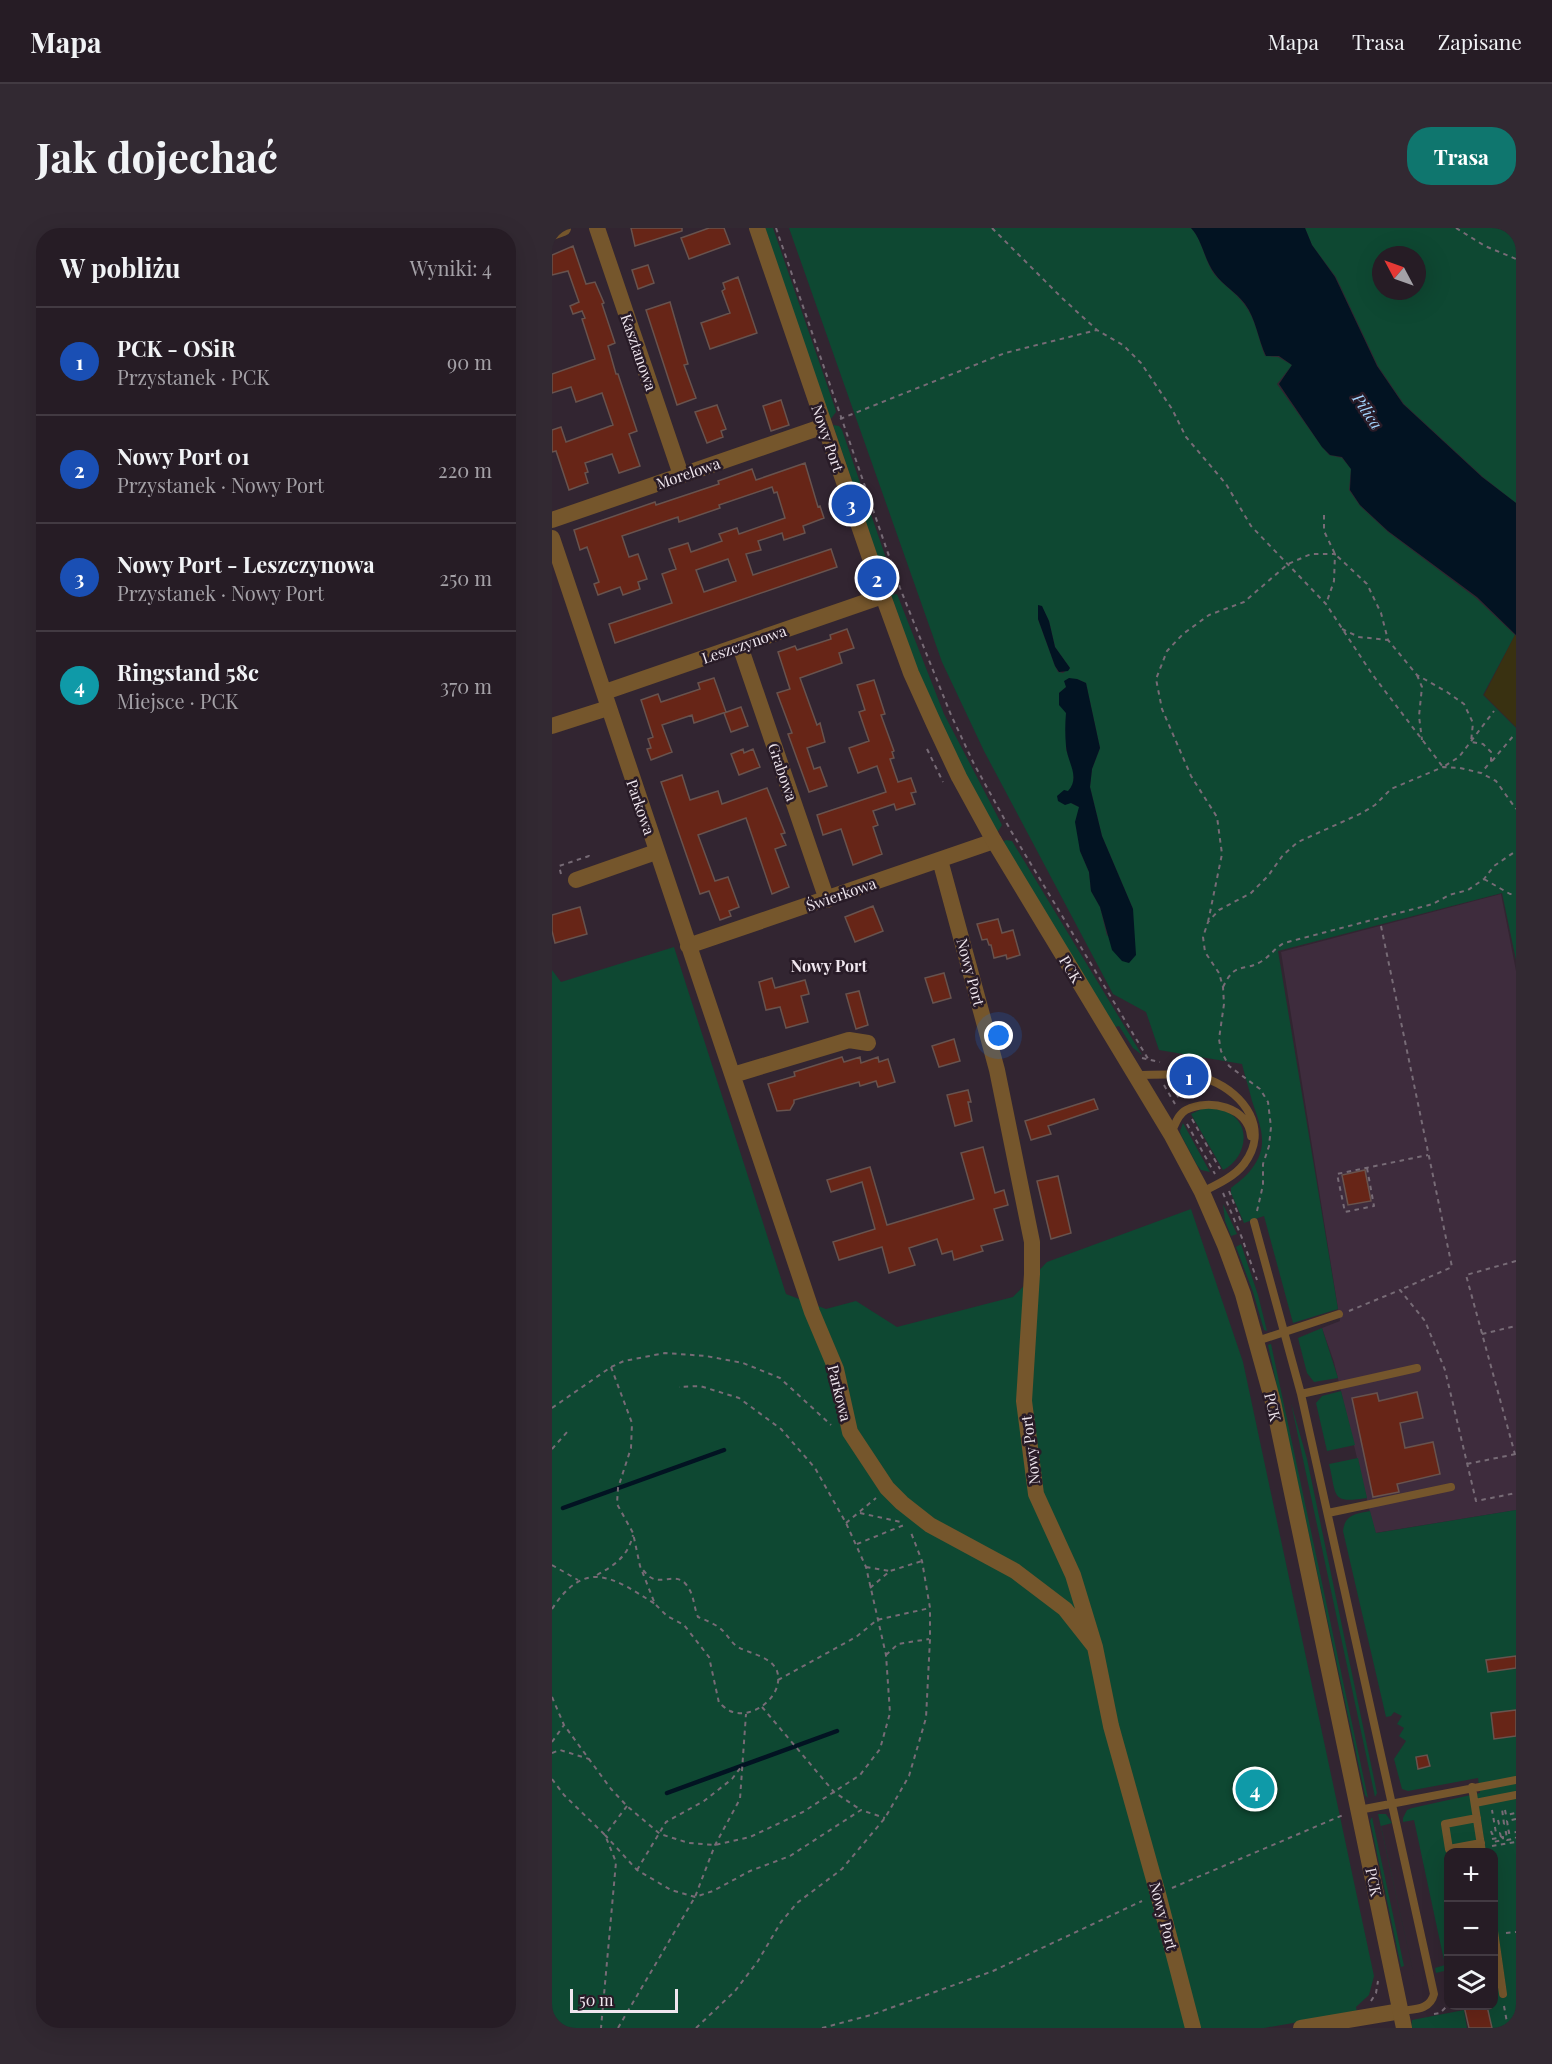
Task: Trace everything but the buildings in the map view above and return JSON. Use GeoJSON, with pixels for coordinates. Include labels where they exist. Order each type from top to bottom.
{"type":"FeatureCollection","features":[{"type":"Feature","properties":{"kind":"street"},"geometry":{"type":"LineString","coordinates":[[552,232],[563,228]]}},
{"type":"Feature","properties":{"kind":"street","name":"Kasztanowa"},"geometry":{"type":"LineString","coordinates":[[597,228],[681,475]]}},
{"type":"Feature","properties":{"kind":"street","name":"Nowy Port"},"geometry":{"type":"LineString","coordinates":[[757,228],[911,674],[959,777],[994,841]]}},
{"type":"Feature","properties":{"kind":"street","name":"Morelowa"},"geometry":{"type":"LineString","coordinates":[[552,519],[824,426]]}},
{"type":"Feature","properties":{"kind":"street","name":"Parkowa"},"geometry":{"type":"LineString","coordinates":[[552,538],[556,562],[606,700],[812,1312],[836,1369],[850,1432],[886,1488],[902,1503],[930,1525],[1015,1571],[1065,1609],[1095,1647]]}},
{"type":"Feature","properties":{"kind":"street","name":"Leszczynowa"},"geometry":{"type":"LineString","coordinates":[[552,726],[606,700],[740,646],[883,596]]}},
{"type":"Feature","properties":{"kind":"street","name":"Grabowa"},"geometry":{"type":"LineString","coordinates":[[740,646],[827,900]]}},
{"type":"Feature","properties":{"kind":"street","name":"Świerkowa"},"geometry":{"type":"LineString","coordinates":[[688,946],[994,841]]}},
{"type":"Feature","properties":{"kind":"street","name":"PCK"},"geometry":{"type":"LineString","coordinates":[[994,841],[1171,1134],[1202,1192],[1243,1294],[1257,1341],[1285,1460],[1351,1813],[1403,2020]]}},
{"type":"Feature","properties":{"kind":"street"},"geometry":{"type":"LineString","coordinates":[[569,878],[656,852]]}},
{"type":"Feature","properties":{"kind":"street","name":"Nowy Port"},"geometry":{"type":"LineString","coordinates":[[940,860],[997,1070],[1032,1242],[1024,1401],[1036,1494],[1073,1575],[1095,1647],[1111,1725],[1193,2028]]}},
{"type":"Feature","properties":{"kind":"street"},"geometry":{"type":"LineString","coordinates":[[733,1075],[849,1041],[868,1043]]}},
{"type":"Feature","properties":{"kind":"street"},"geometry":{"type":"LineString","coordinates":[[1301,2028],[1403,2020]]}},
{"type":"Feature","properties":{"kind":"lane"},"geometry":{"type":"LineString","coordinates":[[1135,1075],[1208,1080],[1225,1088],[1239,1099],[1249,1113],[1256,1131],[1253,1149],[1243,1165],[1225,1180],[1202,1192]]}},
{"type":"Feature","properties":{"kind":"lane"},"geometry":{"type":"LineString","coordinates":[[1171,1134],[1176,1120],[1186,1110],[1216,1104],[1230,1108],[1241,1117],[1251,1131],[1253,1149]]}},
{"type":"Feature","properties":{"kind":"lane"},"geometry":{"type":"LineString","coordinates":[[1254,1222],[1301,1394],[1434,1994],[1433,2000],[1425,2007],[1403,2020]]}},
{"type":"Feature","properties":{"kind":"lane"},"geometry":{"type":"LineString","coordinates":[[1257,1341],[1339,1314]]}},
{"type":"Feature","properties":{"kind":"lane"},"geometry":{"type":"LineString","coordinates":[[1301,1394],[1417,1368]]}},
{"type":"Feature","properties":{"kind":"lane"},"geometry":{"type":"LineString","coordinates":[[1328,1513],[1451,1487]]}},
{"type":"Feature","properties":{"kind":"lane"},"geometry":{"type":"LineString","coordinates":[[1351,1813],[1516,1780]]}},
{"type":"Feature","properties":{"kind":"lane"},"geometry":{"type":"LineString","coordinates":[[1472,1787],[1484,1848]]}},
{"type":"Feature","properties":{"kind":"lane"},"geometry":{"type":"LineString","coordinates":[[1475,1803],[1516,1796]]}},
{"type":"Feature","properties":{"kind":"lane"},"geometry":{"type":"LineString","coordinates":[[1449,1848],[1444,1824],[1477,1818]]}},
{"type":"Feature","properties":{"kind":"lane"},"geometry":{"type":"LineString","coordinates":[[1498,1956],[1503,1994]]}},
{"type":"Feature","properties":{"kind":"path"},"geometry":{"type":"LineString","coordinates":[[992,228],[1097,330],[1123,345],[1141,363],[1172,409],[1186,437],[1226,484],[1251,526],[1326,604],[1372,674],[1443,767],[1481,773],[1496,781],[1516,809]]}},
{"type":"Feature","properties":{"kind":"path"},"geometry":{"type":"LineString","coordinates":[[1456,228],[1485,246],[1516,259]]}},
{"type":"Feature","properties":{"kind":"path"},"geometry":{"type":"LineString","coordinates":[[842,419],[1005,352],[1097,330]]}},
{"type":"Feature","properties":{"kind":"path"},"geometry":{"type":"LineString","coordinates":[[1324,515],[1324,531],[1335,554],[1367,584],[1381,613],[1388,640],[1417,675],[1422,687],[1419,716],[1422,740]]}},
{"type":"Feature","properties":{"kind":"path"},"geometry":{"type":"LineString","coordinates":[[1254,1222],[1263,1185],[1263,1164],[1269,1146],[1271,1127],[1268,1102],[1260,1089],[1229,1066],[1221,1051],[1219,1039],[1224,1004],[1223,987],[1219,973],[1205,952],[1203,937],[1222,854],[1217,817],[1191,776],[1162,709],[1156,679],[1167,651],[1183,634],[1209,615],[1244,602],[1288,564],[1311,554],[1335,554]]}},
{"type":"Feature","properties":{"kind":"path"},"geometry":{"type":"LineString","coordinates":[[1326,604],[1335,581],[1335,554]]}},
{"type":"Feature","properties":{"kind":"path"},"geometry":{"type":"LineString","coordinates":[[1342,629],[1359,637],[1388,640]]}},
{"type":"Feature","properties":{"kind":"path"},"geometry":{"type":"LineString","coordinates":[[1417,675],[1464,704],[1473,723],[1472,742]]}},
{"type":"Feature","properties":{"kind":"path"},"geometry":{"type":"LineString","coordinates":[[1208,922],[1219,910],[1251,893],[1268,876],[1283,855],[1298,842],[1362,813],[1375,805],[1391,789],[1443,767],[1459,757],[1494,711]]}},
{"type":"Feature","properties":{"kind":"path"},"geometry":{"type":"LineString","coordinates":[[1481,773],[1515,734]]}},
{"type":"Feature","properties":{"kind":"path"},"geometry":{"type":"LineString","coordinates":[[1472,742],[1483,744],[1491,752],[1491,761]]}},
{"type":"Feature","properties":{"kind":"path"},"geometry":{"type":"LineString","coordinates":[[1223,987],[1229,974],[1261,962],[1275,948],[1284,943],[1433,904],[1449,895],[1468,890],[1516,850]]}},
{"type":"Feature","properties":{"kind":"path"},"geometry":{"type":"LineString","coordinates":[[569,878],[559,866],[589,855],[592,866]]}},
{"type":"Feature","properties":{"kind":"path"},"geometry":{"type":"LineString","coordinates":[[1484,879],[1505,892],[1516,894]]}},
{"type":"Feature","properties":{"kind":"path"},"geometry":{"type":"LineString","coordinates":[[1339,1314],[1452,1267],[1382,926]]}},
{"type":"Feature","properties":{"kind":"path"},"geometry":{"type":"LineString","coordinates":[[1157,1062],[1206,1142],[1225,1180],[1243,1225]]}},
{"type":"Feature","properties":{"kind":"path"},"geometry":{"type":"LineString","coordinates":[[1367,1168],[1374,1206],[1345,1212],[1337,1174],[1429,1155]]}},
{"type":"Feature","properties":{"kind":"path"},"geometry":{"type":"LineString","coordinates":[[1225,1245],[1247,1236]]}},
{"type":"Feature","properties":{"kind":"path"},"geometry":{"type":"LineString","coordinates":[[1467,1464],[1516,1455],[1466,1275],[1516,1262]]}},
{"type":"Feature","properties":{"kind":"path"},"geometry":{"type":"LineString","coordinates":[[1400,1290],[1425,1321],[1445,1370],[1476,1501],[1516,1493]]}},
{"type":"Feature","properties":{"kind":"path"},"geometry":{"type":"LineString","coordinates":[[1482,1334],[1516,1326]]}},
{"type":"Feature","properties":{"kind":"path"},"geometry":{"type":"LineString","coordinates":[[552,1408],[610,1367],[624,1361],[665,1353],[706,1356],[743,1363],[780,1377],[837,1430]]}},
{"type":"Feature","properties":{"kind":"path"},"geometry":{"type":"LineString","coordinates":[[610,1367],[632,1423],[631,1448],[618,1488],[617,1504],[633,1533],[640,1566],[655,1604]]}},
{"type":"Feature","properties":{"kind":"path"},"geometry":{"type":"LineString","coordinates":[[552,1697],[564,1725],[611,1789],[660,1834],[689,1843],[715,1845],[750,1837],[803,1812],[860,1775],[880,1749],[890,1713],[886,1654],[866,1567],[846,1523],[815,1468],[781,1429],[739,1398],[700,1386],[679,1387]]}},
{"type":"Feature","properties":{"kind":"path"},"geometry":{"type":"LineString","coordinates":[[552,1449],[568,1431]]}},
{"type":"Feature","properties":{"kind":"path"},"geometry":{"type":"LineString","coordinates":[[846,1523],[886,1488]]}},
{"type":"Feature","properties":{"kind":"path"},"geometry":{"type":"LineString","coordinates":[[860,1513],[908,1524]]}},
{"type":"Feature","properties":{"kind":"path"},"geometry":{"type":"LineString","coordinates":[[856,1545],[908,1524]]}},
{"type":"Feature","properties":{"kind":"path"},"geometry":{"type":"LineString","coordinates":[[696,2028],[735,1991],[758,1961],[781,1922],[797,1903],[842,1869],[885,1818],[909,1776],[926,1718],[930,1608],[922,1561],[908,1524]]}},
{"type":"Feature","properties":{"kind":"path"},"geometry":{"type":"LineString","coordinates":[[552,1609],[562,1593],[578,1580],[597,1575],[616,1565],[630,1547],[633,1533]]}},
{"type":"Feature","properties":{"kind":"path"},"geometry":{"type":"LineString","coordinates":[[870,1588],[889,1571],[922,1561]]}},
{"type":"Feature","properties":{"kind":"path"},"geometry":{"type":"LineString","coordinates":[[552,1564],[578,1580]]}},
{"type":"Feature","properties":{"kind":"path"},"geometry":{"type":"LineString","coordinates":[[597,1575],[626,1585],[684,1626],[709,1657],[719,1703],[730,1712],[746,1714],[762,1707],[773,1694],[778,1680],[776,1669],[768,1660],[735,1646],[721,1628],[698,1617],[686,1582],[673,1577],[659,1580],[651,1578],[640,1566]]}},
{"type":"Feature","properties":{"kind":"path"},"geometry":{"type":"LineString","coordinates":[[866,1567],[889,1571]]}},
{"type":"Feature","properties":{"kind":"path"},"geometry":{"type":"LineString","coordinates":[[778,1680],[856,1637],[877,1620],[930,1608]]}},
{"type":"Feature","properties":{"kind":"path"},"geometry":{"type":"LineString","coordinates":[[886,1654],[898,1644],[930,1639]]}},
{"type":"Feature","properties":{"kind":"path"},"geometry":{"type":"LineString","coordinates":[[762,1707],[834,1792],[861,1810],[885,1818]]}},
{"type":"Feature","properties":{"kind":"path"},"geometry":{"type":"LineString","coordinates":[[618,2028],[695,1897],[715,1845],[740,1799],[746,1714]]}},
{"type":"Feature","properties":{"kind":"path"},"geometry":{"type":"LineString","coordinates":[[552,1742],[564,1725]]}},
{"type":"Feature","properties":{"kind":"path"},"geometry":{"type":"LineString","coordinates":[[552,1753],[560,1750],[590,1759]]}},
{"type":"Feature","properties":{"kind":"path"},"geometry":{"type":"LineString","coordinates":[[637,1870],[666,1822],[704,1801],[732,1779],[742,1766]]}},
{"type":"Feature","properties":{"kind":"path"},"geometry":{"type":"LineString","coordinates":[[552,1779],[564,1795],[637,1870],[671,1890],[695,1897],[713,1891],[750,1871],[790,1856],[861,1810]]}},
{"type":"Feature","properties":{"kind":"path"},"geometry":{"type":"LineString","coordinates":[[605,1835],[627,1806]]}},
{"type":"Feature","properties":{"kind":"path"},"geometry":{"type":"LineString","coordinates":[[1502,1809],[1507,1833]]}},
{"type":"Feature","properties":{"kind":"path"},"geometry":{"type":"LineString","coordinates":[[1489,1816],[1492,1834],[1496,1833],[1492,1810]]}},
{"type":"Feature","properties":{"kind":"path"},"geometry":{"type":"LineString","coordinates":[[822,2028],[871,2015],[993,1971],[1158,1894],[1351,1813]]}},
{"type":"Feature","properties":{"kind":"path"},"geometry":{"type":"LineString","coordinates":[[1503,1815],[1498,1818],[1499,1824],[1504,1824]]}},
{"type":"Feature","properties":{"kind":"path"},"geometry":{"type":"LineString","coordinates":[[1512,1839],[1507,1840],[1507,1821],[1516,1819]]}},
{"type":"Feature","properties":{"kind":"path"},"geometry":{"type":"LineString","coordinates":[[1484,1848],[1489,1843],[1503,1840],[1500,1833],[1516,1832]]}},
{"type":"Feature","properties":{"kind":"path"},"geometry":{"type":"LineString","coordinates":[[601,2028],[616,1862],[605,1835]]}},
{"type":"Feature","properties":{"kind":"path"},"geometry":{"type":"LineString","coordinates":[[1492,1839],[1501,1837]]}},
{"type":"Feature","properties":{"kind":"path"},"geometry":{"type":"LineString","coordinates":[[1484,1848],[1515,1842],[1516,1837]]}},
{"type":"Feature","properties":{"kind":"path"},"geometry":{"type":"LineString","coordinates":[[1369,2004],[1376,1993],[1378,1979]]}},
{"type":"Feature","properties":{"kind":"path"},"geometry":{"type":"LineString","coordinates":[[1503,1994],[1508,2028]]}},
{"type":"Feature","properties":{"kind":"shaded area"},"geometry":{"type":"Polygon","coordinates":[[[1501,894],[1516,971],[1516,1510],[1375,1533],[1334,1362],[1322,1328],[1340,1321],[1281,952],[1501,894]]]}},
{"type":"Feature","properties":{"kind":"green space"},"geometry":{"type":"Polygon","coordinates":[[[765,228],[773,228],[835,408],[836,412],[830,420],[765,228]]]}},
{"type":"Feature","properties":{"kind":"green space"},"geometry":{"type":"Polygon","coordinates":[[[789,228],[1191,228],[1214,274],[1248,310],[1265,356],[1278,357],[1292,365],[1277,384],[1322,447],[1329,455],[1342,458],[1351,469],[1349,490],[1360,506],[1388,532],[1476,598],[1515,635],[1483,695],[1516,728],[1516,960],[1502,893],[1278,951],[1338,1309],[1293,1323],[1264,1216],[1244,1223],[1231,1193],[1231,1188],[1253,1168],[1259,1156],[1262,1140],[1260,1125],[1242,1064],[1159,1050],[1146,1012],[1113,994],[984,751],[942,662],[789,228]],[[1042,607],[1038,619],[1055,666],[1058,672],[1063,673],[1070,668],[1055,647],[1049,621],[1042,607]],[[1077,679],[1059,693],[1066,713],[1066,749],[1074,772],[1073,786],[1068,792],[1071,803],[1079,807],[1080,851],[1089,872],[1091,891],[1100,907],[1107,936],[1133,909],[1102,836],[1090,787],[1092,769],[1100,748],[1086,683],[1077,679]]]}},
{"type":"Feature","properties":{"kind":"green space"},"geometry":{"type":"Polygon","coordinates":[[[1305,228],[1516,228],[1516,503],[1483,477],[1404,404],[1378,366],[1336,277],[1312,245],[1305,228]]]}},
{"type":"Feature","properties":{"kind":"green space"},"geometry":{"type":"Polygon","coordinates":[[[833,425],[839,426],[842,430],[888,564],[880,564],[833,425]]]}},
{"type":"Feature","properties":{"kind":"green space"},"geometry":{"type":"Polygon","coordinates":[[[897,594],[944,714],[1002,825],[997,833],[961,768],[916,666],[891,595],[897,594]]]}},
{"type":"Feature","properties":{"kind":"green space"},"geometry":{"type":"Polygon","coordinates":[[[1012,841],[1142,1055],[1133,1048],[1119,1026],[1115,1027],[1003,842],[1012,841]]]}},
{"type":"Feature","properties":{"kind":"green space"},"geometry":{"type":"Polygon","coordinates":[[[674,947],[786,1294],[826,1309],[856,1301],[897,1327],[1013,1297],[1047,1262],[1191,1209],[1243,1362],[1374,1976],[1369,1995],[1356,2007],[1357,2012],[1264,2028],[552,2028],[552,970],[561,982],[674,947]]]}},
{"type":"Feature","properties":{"kind":"green space"},"geometry":{"type":"Polygon","coordinates":[[[1206,1107],[1227,1112],[1237,1119],[1241,1126],[1243,1143],[1241,1151],[1237,1159],[1223,1170],[1191,1114],[1206,1107]]]}},
{"type":"Feature","properties":{"kind":"green space"},"geometry":{"type":"Polygon","coordinates":[[[1183,1123],[1210,1172],[1201,1170],[1197,1165],[1181,1135],[1183,1123]]]}},
{"type":"Feature","properties":{"kind":"green space"},"geometry":{"type":"Polygon","coordinates":[[[1223,1204],[1237,1234],[1231,1236],[1225,1221],[1223,1204]]]}},
{"type":"Feature","properties":{"kind":"green space"},"geometry":{"type":"Polygon","coordinates":[[[1241,1244],[1267,1331],[1264,1330],[1236,1247],[1241,1244]]]}},
{"type":"Feature","properties":{"kind":"green space"},"geometry":{"type":"Polygon","coordinates":[[[1322,1328],[1338,1378],[1314,1382],[1307,1373],[1298,1338],[1322,1328]]]}},
{"type":"Feature","properties":{"kind":"green space"},"geometry":{"type":"Polygon","coordinates":[[[1271,1344],[1368,1798],[1365,1795],[1268,1345],[1271,1344]]]}},
{"type":"Feature","properties":{"kind":"green space"},"geometry":{"type":"Polygon","coordinates":[[[1341,1391],[1355,1445],[1327,1451],[1316,1403],[1322,1396],[1341,1391]]]}},
{"type":"Feature","properties":{"kind":"green space"},"geometry":{"type":"Polygon","coordinates":[[[1291,1403],[1307,1459],[1377,1793],[1375,1797],[1291,1403]]]}},
{"type":"Feature","properties":{"kind":"green space"},"geometry":{"type":"Polygon","coordinates":[[[1358,1458],[1367,1498],[1347,1500],[1341,1498],[1335,1490],[1329,1464],[1358,1458]]]}},
{"type":"Feature","properties":{"kind":"green space"},"geometry":{"type":"Polygon","coordinates":[[[1516,1510],[1516,2028],[1469,2028],[1466,2010],[1498,2010],[1498,1848],[1444,1848],[1444,1960],[1414,1820],[1403,1822],[1407,1810],[1412,1808],[1480,1793],[1478,1778],[1408,1791],[1402,1789],[1394,1759],[1406,1741],[1399,1736],[1404,1728],[1397,1724],[1402,1716],[1394,1712],[1391,1716],[1386,1717],[1343,1531],[1349,1518],[1370,1511],[1376,1533],[1516,1510]]]}},
{"type":"Feature","properties":{"kind":"green space"},"geometry":{"type":"Polygon","coordinates":[[[1378,1814],[1386,1814],[1392,1823],[1381,1826],[1416,1985],[1378,1814]]]}},
{"type":"Feature","properties":{"kind":"green space"},"geometry":{"type":"Polygon","coordinates":[[[1372,1817],[1404,1966],[1401,1967],[1370,1821],[1372,1817]]]}},
{"type":"Feature","properties":{"kind":"green space"},"geometry":{"type":"Polygon","coordinates":[[[1444,1965],[1444,1971],[1436,1973],[1435,1968],[1444,1965]]]}},
{"type":"Feature","properties":{"kind":"green space"},"geometry":{"type":"Polygon","coordinates":[[[1464,2010],[1467,2028],[1411,2028],[1412,2020],[1464,2010]]]}},
{"type":"Feature","properties":{"kind":"sand"},"geometry":{"type":"Polygon","coordinates":[[[1516,636],[1516,727],[1484,695],[1516,636]]]}},
{"type":"Feature","properties":{"kind":"water","name":"Pilica"},"geometry":{"type":"Polygon","coordinates":[[[1191,228],[1305,228],[1312,245],[1335,277],[1377,366],[1403,404],[1482,477],[1516,503],[1516,635],[1477,597],[1388,531],[1360,505],[1350,490],[1351,469],[1342,457],[1330,455],[1322,447],[1279,384],[1292,365],[1279,356],[1266,356],[1249,310],[1215,274],[1191,228]]]}},
{"type":"Feature","properties":{"kind":"water"},"geometry":{"type":"Polygon","coordinates":[[[1038,605],[1042,606],[1049,621],[1055,647],[1070,668],[1068,671],[1059,672],[1055,666],[1038,619],[1038,605]]]}},
{"type":"Feature","properties":{"kind":"water"},"geometry":{"type":"Polygon","coordinates":[[[1069,678],[1086,683],[1100,748],[1092,769],[1090,787],[1102,836],[1133,909],[1136,955],[1129,963],[1122,961],[1112,950],[1100,907],[1091,891],[1089,872],[1080,851],[1075,822],[1079,807],[1071,803],[1065,805],[1058,801],[1057,796],[1064,790],[1068,791],[1073,780],[1066,746],[1066,713],[1059,705],[1059,693],[1066,687],[1064,681],[1069,678]]]}},
{"type":"Feature","properties":{"kind":"waterway"},"geometry":{"type":"LineString","coordinates":[[563,1508],[724,1450]]}},
{"type":"Feature","properties":{"kind":"waterway"},"geometry":{"type":"LineString","coordinates":[[667,1793],[837,1731]]}},
{"type":"Feature","properties":{"kind":"place","name":"Nowy Port - Leszczynowa"},"geometry":{"type":"Point","coordinates":[851,504]}},
{"type":"Feature","properties":{"kind":"place","name":"Nowy Port 01"},"geometry":{"type":"Point","coordinates":[877,578]}},
{"type":"Feature","properties":{"kind":"place","name":"PCK - OSiR"},"geometry":{"type":"Point","coordinates":[1189,1076]}},
{"type":"Feature","properties":{"kind":"place","name":"Ringstand 58c"},"geometry":{"type":"Point","coordinates":[1255,1789]}},
{"type":"Feature","properties":{"kind":"district","name":"Nowy Port"},"geometry":{"type":"Point","coordinates":[829,965]}}]}
